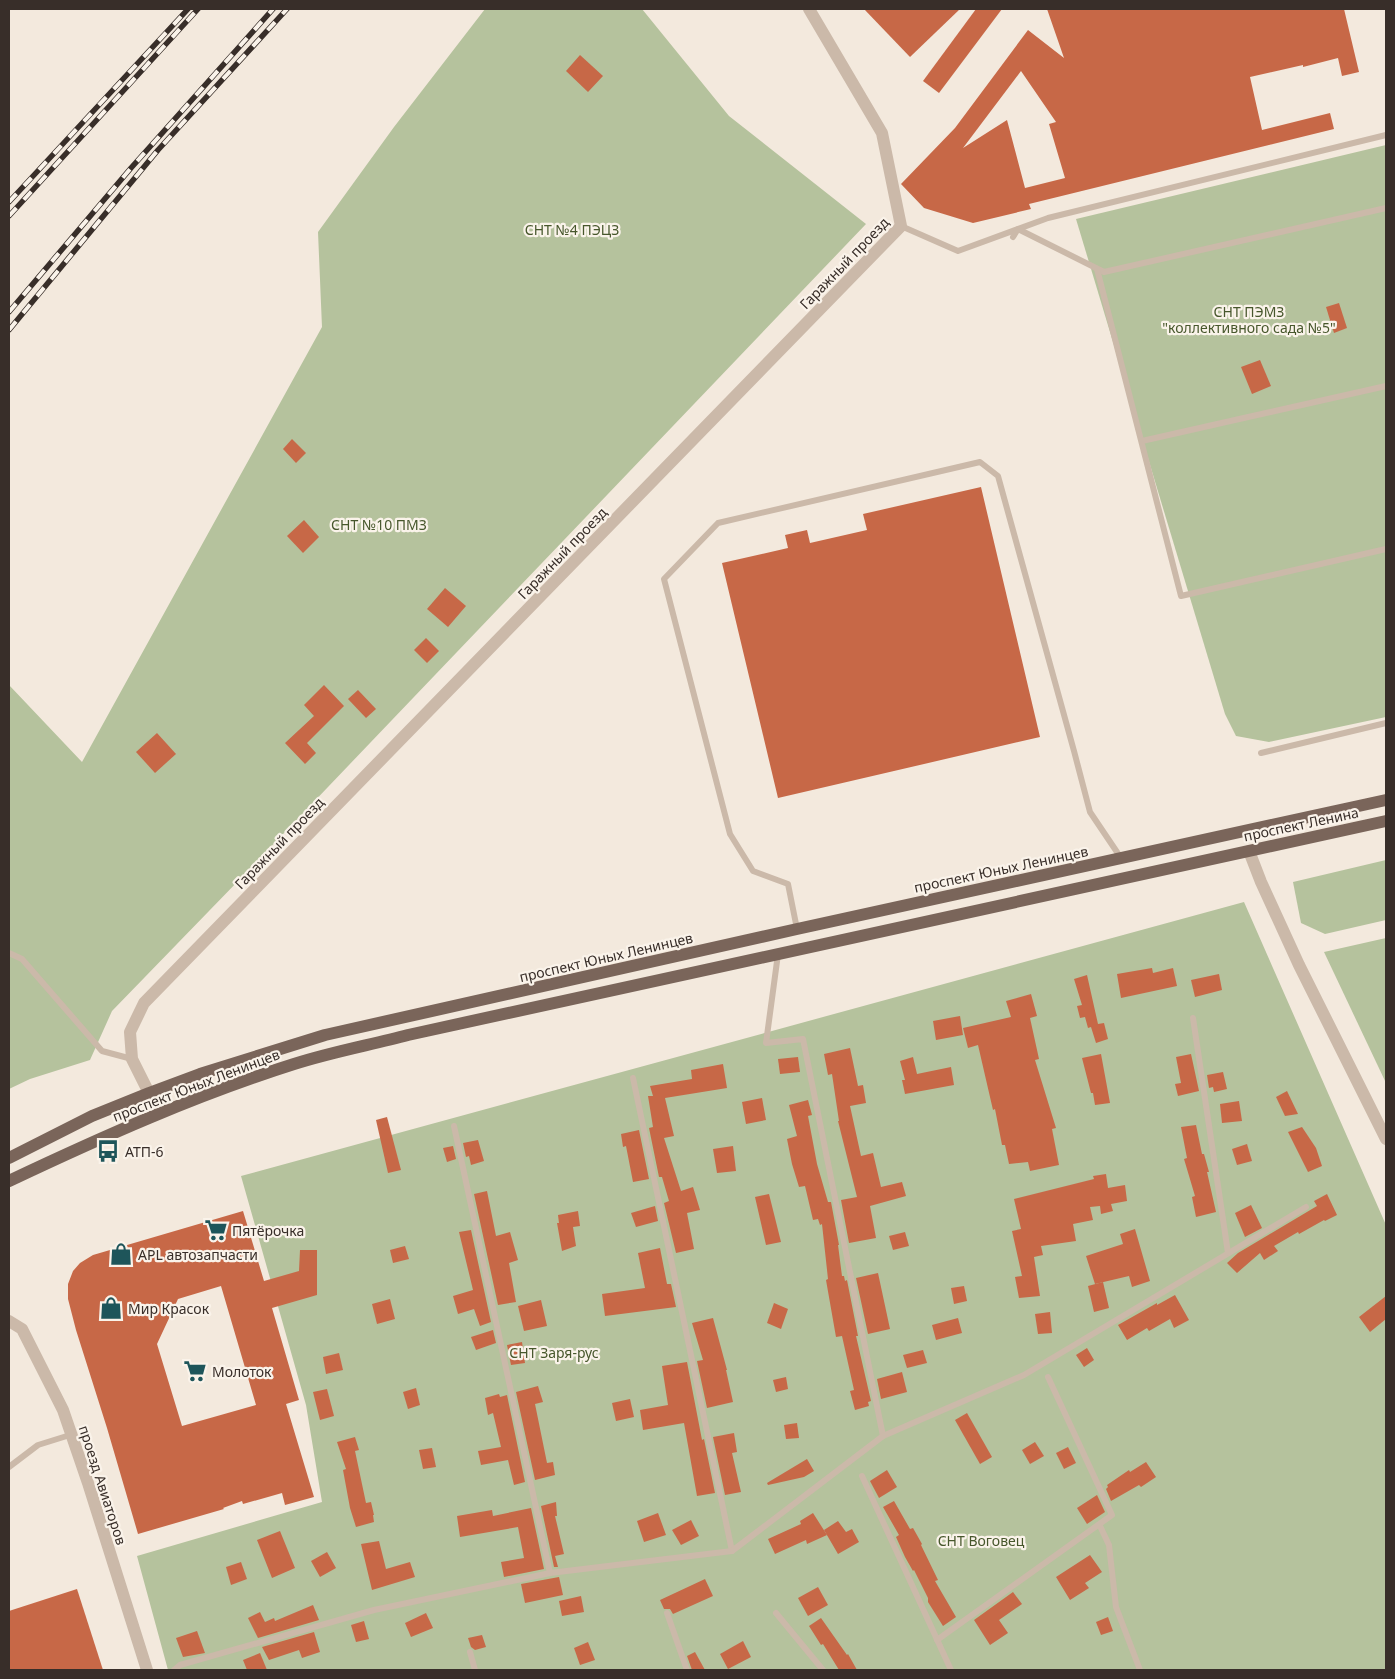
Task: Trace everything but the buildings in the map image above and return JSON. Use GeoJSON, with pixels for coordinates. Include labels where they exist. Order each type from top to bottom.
{"type":"FeatureCollection","features":[{"type":"Feature","properties":{"kind":"main road","name":"проспект Ленина"},"geometry":{"type":"LineString","coordinates":[[1225,836],[1386,800]]}},
{"type":"Feature","properties":{"kind":"main road","name":"проспект Ленина"},"geometry":{"type":"LineString","coordinates":[[1222,857],[1386,821]]}},
{"type":"Feature","properties":{"kind":"main road","name":"проспект Юных Ленинцев"},"geometry":{"type":"LineString","coordinates":[[9,1158],[92,1116],[149,1093],[200,1074],[325,1036],[798,928],[1225,836]]}},
{"type":"Feature","properties":{"kind":"main road","name":"проспект Юных Ленинцев"},"geometry":{"type":"LineString","coordinates":[[9,1181],[104,1136],[224,1087],[296,1063],[408,1035],[1222,857]]}},
{"type":"Feature","properties":{"kind":"street","name":"Гаражный проезд"},"geometry":{"type":"LineString","coordinates":[[149,1093],[132,1059],[130,1032],[144,1003],[901,226],[882,133],[809,9]]}},
{"type":"Feature","properties":{"kind":"street"},"geometry":{"type":"LineString","coordinates":[[1249,851],[1260,882],[1299,965],[1386,1139]]}},
{"type":"Feature","properties":{"kind":"street","name":"проезд Авиаторов"},"geometry":{"type":"LineString","coordinates":[[9,1321],[22,1329],[63,1410],[70,1435],[88,1482],[147,1670]]}},
{"type":"Feature","properties":{"kind":"lane"},"geometry":{"type":"LineString","coordinates":[[901,226],[958,251],[1048,218],[1386,135]]}},
{"type":"Feature","properties":{"kind":"lane"},"geometry":{"type":"LineString","coordinates":[[1018,228],[1104,272],[1386,208]]}},
{"type":"Feature","properties":{"kind":"lane"},"geometry":{"type":"LineString","coordinates":[[1013,237],[1018,228]]}},
{"type":"Feature","properties":{"kind":"lane"},"geometry":{"type":"LineString","coordinates":[[1097,269],[1181,596],[1386,549]]}},
{"type":"Feature","properties":{"kind":"lane"},"geometry":{"type":"LineString","coordinates":[[1142,441],[1386,386]]}},
{"type":"Feature","properties":{"kind":"lane"},"geometry":{"type":"LineString","coordinates":[[798,928],[788,884],[753,871],[730,834],[664,579],[718,523],[980,462],[998,476],[1090,812],[1121,858]]}},
{"type":"Feature","properties":{"kind":"lane"},"geometry":{"type":"LineString","coordinates":[[1261,753],[1386,723]]}},
{"type":"Feature","properties":{"kind":"lane"},"geometry":{"type":"LineString","coordinates":[[9,953],[22,959],[102,1051],[132,1059]]}},
{"type":"Feature","properties":{"kind":"lane"},"geometry":{"type":"LineString","coordinates":[[778,954],[766,1043],[803,1039],[883,1436]]}},
{"type":"Feature","properties":{"kind":"lane"},"geometry":{"type":"LineString","coordinates":[[1193,1018],[1228,1253]]}},
{"type":"Feature","properties":{"kind":"lane"},"geometry":{"type":"LineString","coordinates":[[633,1078],[732,1551]]}},
{"type":"Feature","properties":{"kind":"lane"},"geometry":{"type":"LineString","coordinates":[[454,1126],[550,1573]]}},
{"type":"Feature","properties":{"kind":"lane"},"geometry":{"type":"LineString","coordinates":[[174,1670],[180,1665],[374,1610],[550,1573],[732,1551],[883,1436],[1024,1375],[1306,1207]]}},
{"type":"Feature","properties":{"kind":"lane"},"geometry":{"type":"LineString","coordinates":[[937,1640],[1112,1515],[1048,1378]]}},
{"type":"Feature","properties":{"kind":"lane"},"geometry":{"type":"LineString","coordinates":[[9,1467],[38,1445],[70,1435]]}},
{"type":"Feature","properties":{"kind":"lane"},"geometry":{"type":"LineString","coordinates":[[862,1476],[951,1670]]}},
{"type":"Feature","properties":{"kind":"lane"},"geometry":{"type":"LineString","coordinates":[[1100,1526],[1109,1545],[1116,1607],[1140,1670]]}},
{"type":"Feature","properties":{"kind":"lane"},"geometry":{"type":"LineString","coordinates":[[667,1613],[686,1670]]}},
{"type":"Feature","properties":{"kind":"lane"},"geometry":{"type":"LineString","coordinates":[[776,1613],[823,1670]]}},
{"type":"Feature","properties":{"kind":"lane"},"geometry":{"type":"LineString","coordinates":[[470,1652],[475,1670]]}},
{"type":"Feature","properties":{"kind":"green space"},"geometry":{"type":"Polygon","coordinates":[[[485,9],[642,9],[729,116],[866,224],[112,1011],[90,1060],[30,1079],[9,1089],[9,685],[82,762],[322,327],[318,232],[394,127],[485,9]]]}},
{"type":"Feature","properties":{"kind":"green space","name":"СНТ ПЭМЗ \"коллективного сада №5\""},"geometry":{"type":"Polygon","coordinates":[[[1386,145],[1386,717],[1269,742],[1236,736],[1225,714],[1076,219],[1386,145]]]}},
{"type":"Feature","properties":{"kind":"green space"},"geometry":{"type":"Polygon","coordinates":[[[1386,860],[1386,920],[1325,934],[1301,923],[1293,882],[1386,860]]]}},
{"type":"Feature","properties":{"kind":"green space","name":"СНТ Заря-рус"},"geometry":{"type":"Polygon","coordinates":[[[1244,902],[1386,1225],[1386,1670],[168,1670],[137,1556],[322,1502],[306,1405],[241,1176],[1244,902]]]}},
{"type":"Feature","properties":{"kind":"green space"},"geometry":{"type":"Polygon","coordinates":[[[1386,938],[1386,1083],[1324,952],[1386,938]]]}},
{"type":"Feature","properties":{"kind":"railway"},"geometry":{"type":"LineString","coordinates":[[9,202],[188,9]]}},
{"type":"Feature","properties":{"kind":"railway"},"geometry":{"type":"LineString","coordinates":[[9,216],[198,9]]}},
{"type":"Feature","properties":{"kind":"railway"},"geometry":{"type":"LineString","coordinates":[[9,312],[131,168],[273,9]]}},
{"type":"Feature","properties":{"kind":"railway"},"geometry":{"type":"LineString","coordinates":[[9,330],[158,150],[287,9]]}},
{"type":"Feature","properties":{"kind":"place","name":"АТП-6"},"geometry":{"type":"Point","coordinates":[108,1151]}},
{"type":"Feature","properties":{"kind":"place","name":"Пятёрочка"},"geometry":{"type":"Point","coordinates":[216,1230]}},
{"type":"Feature","properties":{"kind":"place","name":"APL автозапчасти"},"geometry":{"type":"Point","coordinates":[121,1254]}},
{"type":"Feature","properties":{"kind":"place","name":"Мир Красок"},"geometry":{"type":"Point","coordinates":[111,1308]}},
{"type":"Feature","properties":{"kind":"place","name":"Молоток"},"geometry":{"type":"Point","coordinates":[195,1371]}},
{"type":"Feature","properties":{"kind":"park label","name":"СНТ №4 ПЭЦЗ"},"geometry":{"type":"Point","coordinates":[572,229]}},
{"type":"Feature","properties":{"kind":"park label","name":"СНТ №10 ПМЗ"},"geometry":{"type":"Point","coordinates":[379,524]}},
{"type":"Feature","properties":{"kind":"park label","name":"СНТ Воговец"},"geometry":{"type":"Point","coordinates":[981,1540]}}]}
